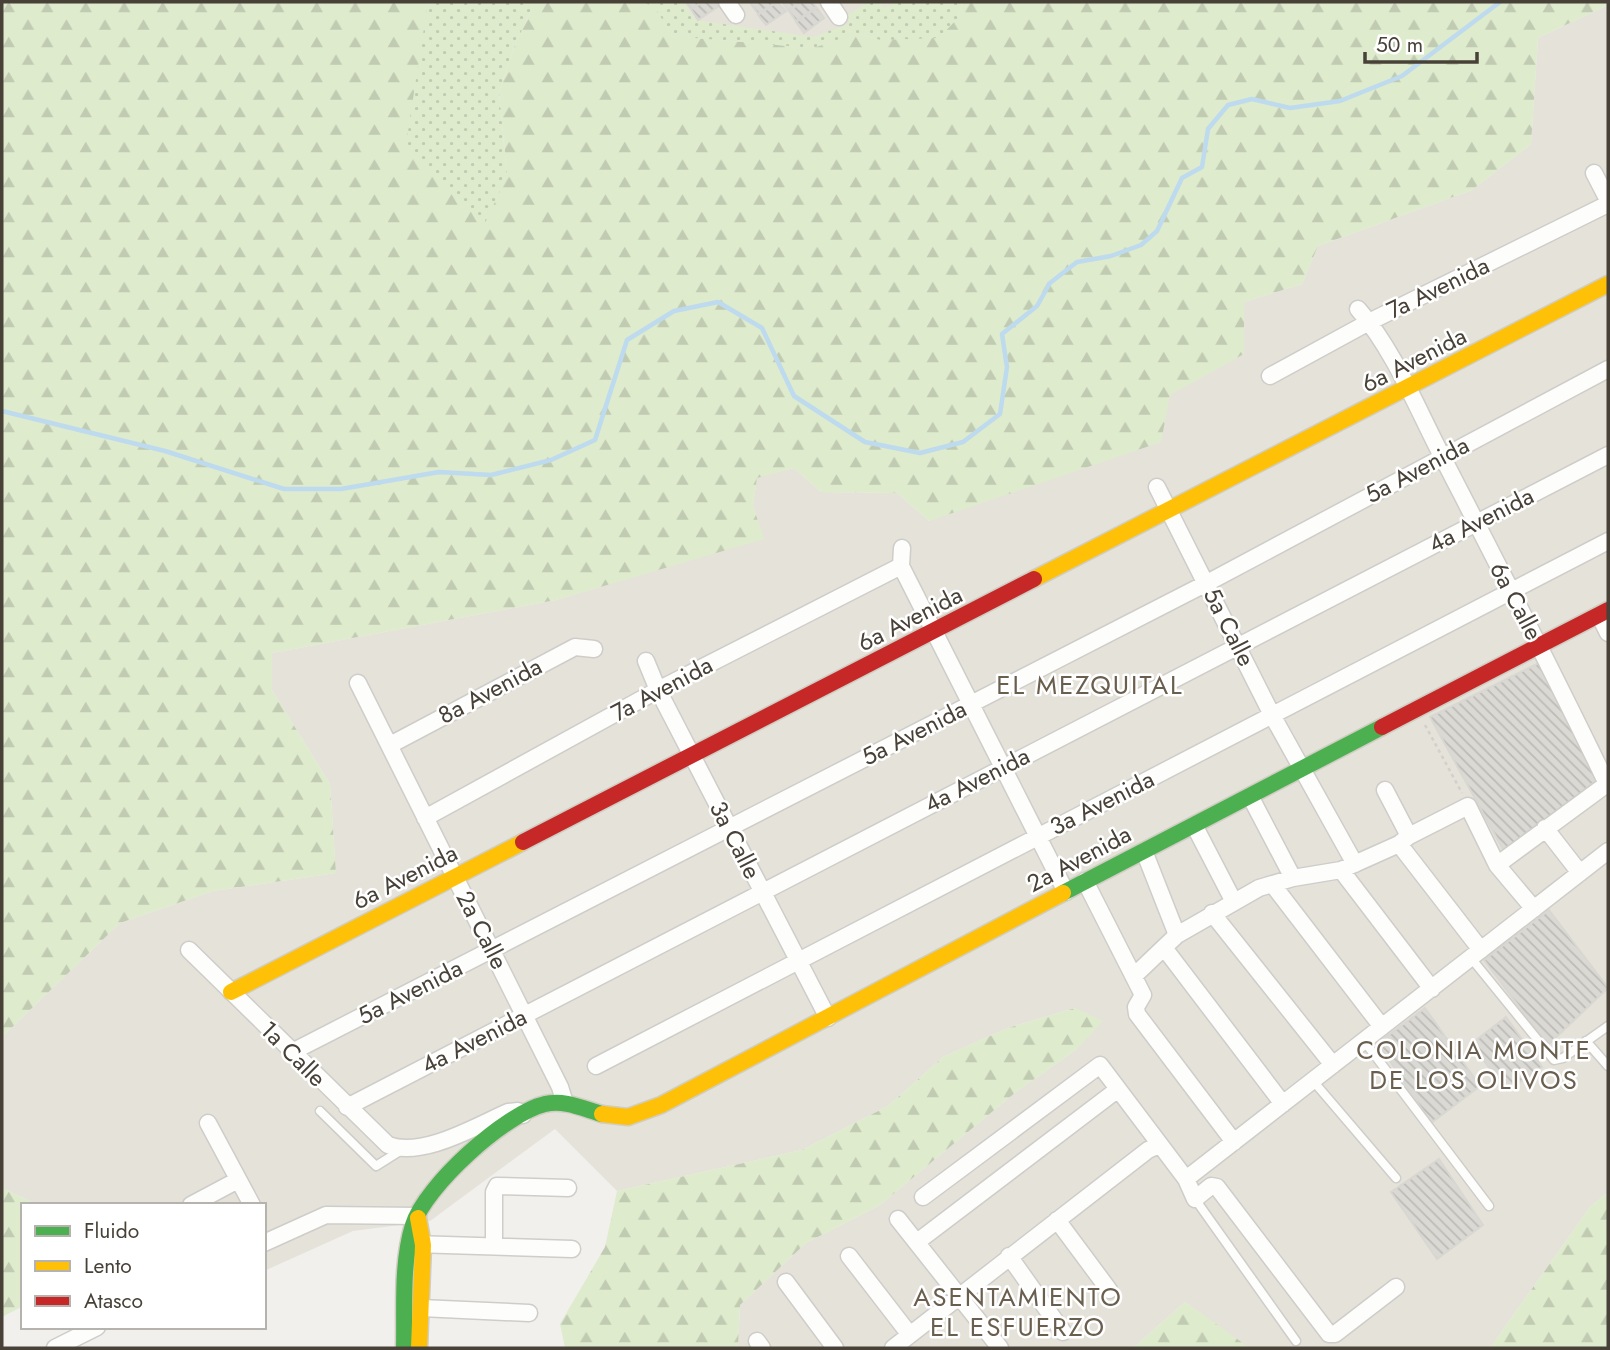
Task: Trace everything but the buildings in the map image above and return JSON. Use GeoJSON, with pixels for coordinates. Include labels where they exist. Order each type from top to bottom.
{"type":"FeatureCollection","features":[{"type":"Feature","properties":{"kind":"main road","name":"6a Avenida"},"geometry":{"type":"LineString","coordinates":[[231,992],[1608,285]]}},
{"type":"Feature","properties":{"kind":"main road","name":"2a Avenida"},"geometry":{"type":"LineString","coordinates":[[565,1103],[618,1117],[639,1114],[673,1100],[1085,881],[1604,613]]}},
{"type":"Feature","properties":{"kind":"main road"},"geometry":{"type":"LineString","coordinates":[[404,1348],[418,1216],[430,1191],[440,1177],[523,1115],[541,1104],[565,1103]]}},
{"type":"Feature","properties":{"kind":"main road"},"geometry":{"type":"LineString","coordinates":[[415,1244],[421,1308],[419,1348]]}},
{"type":"Feature","properties":{"kind":"street"},"geometry":{"type":"LineString","coordinates":[[829,2],[839,17]]}},
{"type":"Feature","properties":{"kind":"street"},"geometry":{"type":"LineString","coordinates":[[1594,173],[1608,202]]}},
{"type":"Feature","properties":{"kind":"street","name":"7a Avenida"},"geometry":{"type":"LineString","coordinates":[[1270,376],[1369,322],[1608,202]]}},
{"type":"Feature","properties":{"kind":"street","name":"6a Calle"},"geometry":{"type":"LineString","coordinates":[[1357,309],[1369,322],[1407,389],[1510,592],[1541,647],[1608,785]]}},
{"type":"Feature","properties":{"kind":"street","name":"5a Avenida"},"geometry":{"type":"LineString","coordinates":[[292,1052],[1207,583],[1608,369]]}},
{"type":"Feature","properties":{"kind":"street","name":"4a Avenida"},"geometry":{"type":"LineString","coordinates":[[347,1107],[1608,455]]}},
{"type":"Feature","properties":{"kind":"street","name":"5a Calle"},"geometry":{"type":"LineString","coordinates":[[1157,486],[1272,715],[1303,768],[1348,867],[1432,989]]}},
{"type":"Feature","properties":{"kind":"street","name":"3a Avenida"},"geometry":{"type":"LineString","coordinates":[[596,1066],[1608,541]]}},
{"type":"Feature","properties":{"kind":"street"},"geometry":{"type":"LineString","coordinates":[[902,548],[901,566],[1066,892]]}},
{"type":"Feature","properties":{"kind":"street","name":"7a Avenida"},"geometry":{"type":"LineString","coordinates":[[425,818],[658,690],[901,566]]}},
{"type":"Feature","properties":{"kind":"street"},"geometry":{"type":"LineString","coordinates":[[1604,613],[1608,634]]}},
{"type":"Feature","properties":{"kind":"street","name":"8a Avenida"},"geometry":{"type":"LineString","coordinates":[[390,745],[575,647],[594,649]]}},
{"type":"Feature","properties":{"kind":"street","name":"3a Calle"},"geometry":{"type":"LineString","coordinates":[[646,661],[658,690],[828,1018]]}},
{"type":"Feature","properties":{"kind":"street","name":"2a Calle"},"geometry":{"type":"LineString","coordinates":[[358,683],[560,1087],[565,1103]]}},
{"type":"Feature","properties":{"kind":"street"},"geometry":{"type":"LineString","coordinates":[[1497,865],[1608,785]]}},
{"type":"Feature","properties":{"kind":"street"},"geometry":{"type":"LineString","coordinates":[[1385,790],[1404,840],[1476,954]]}},
{"type":"Feature","properties":{"kind":"street"},"geometry":{"type":"LineString","coordinates":[[1250,796],[1293,878]]}},
{"type":"Feature","properties":{"kind":"street"},"geometry":{"type":"LineString","coordinates":[[1133,976],[1177,935],[1259,888],[1348,867],[1468,806],[1497,865],[1534,909]]}},
{"type":"Feature","properties":{"kind":"street"},"geometry":{"type":"LineString","coordinates":[[1194,825],[1234,902]]}},
{"type":"Feature","properties":{"kind":"street"},"geometry":{"type":"LineString","coordinates":[[1545,828],[1580,873]]}},
{"type":"Feature","properties":{"kind":"street"},"geometry":{"type":"LineString","coordinates":[[1144,851],[1177,935]]}},
{"type":"Feature","properties":{"kind":"street"},"geometry":{"type":"LineString","coordinates":[[1186,1179],[1608,851]]}},
{"type":"Feature","properties":{"kind":"street"},"geometry":{"type":"LineString","coordinates":[[1085,881],[1143,995],[1136,1007],[1138,1014],[1234,1142]]}},
{"type":"Feature","properties":{"kind":"street"},"geometry":{"type":"LineString","coordinates":[[1273,885],[1382,1027]]}},
{"type":"Feature","properties":{"kind":"street"},"geometry":{"type":"LineString","coordinates":[[1212,913],[1334,1065]]}},
{"type":"Feature","properties":{"kind":"street"},"geometry":{"type":"LineString","coordinates":[[1165,949],[1283,1104]]}},
{"type":"Feature","properties":{"kind":"street","name":"1a Calle"},"geometry":{"type":"LineString","coordinates":[[189,950],[381,1141],[403,1150]]}},
{"type":"Feature","properties":{"kind":"street"},"geometry":{"type":"LineString","coordinates":[[923,1196],[1098,1065],[1186,1179],[1195,1199],[1211,1186],[1217,1187],[1329,1334],[1335,1334],[1396,1287]]}},
{"type":"Feature","properties":{"kind":"street"},"geometry":{"type":"LineString","coordinates":[[917,1242],[1117,1090]]}},
{"type":"Feature","properties":{"kind":"street"},"geometry":{"type":"LineString","coordinates":[[403,1150],[428,1146],[513,1110],[523,1115]]}},
{"type":"Feature","properties":{"kind":"street"},"geometry":{"type":"LineString","coordinates":[[208,1123],[251,1203]]}},
{"type":"Feature","properties":{"kind":"street"},"geometry":{"type":"LineString","coordinates":[[893,1348],[1009,1256],[1148,1150],[1159,1145]]}},
{"type":"Feature","properties":{"kind":"street"},"geometry":{"type":"LineString","coordinates":[[195,1203],[238,1180]]}},
{"type":"Feature","properties":{"kind":"street"},"geometry":{"type":"LineString","coordinates":[[494,1245],[494,1192],[497,1186],[568,1188]]}},
{"type":"Feature","properties":{"kind":"street"},"geometry":{"type":"LineString","coordinates":[[266,1237],[326,1214],[418,1216]]}},
{"type":"Feature","properties":{"kind":"street"},"geometry":{"type":"LineString","coordinates":[[898,1219],[1000,1348]]}},
{"type":"Feature","properties":{"kind":"street"},"geometry":{"type":"LineString","coordinates":[[1057,1220],[1109,1290]]}},
{"type":"Feature","properties":{"kind":"street"},"geometry":{"type":"LineString","coordinates":[[415,1244],[572,1249]]}},
{"type":"Feature","properties":{"kind":"street"},"geometry":{"type":"LineString","coordinates":[[849,1256],[910,1335]]}},
{"type":"Feature","properties":{"kind":"street"},"geometry":{"type":"LineString","coordinates":[[1009,1256],[1063,1332]]}},
{"type":"Feature","properties":{"kind":"street"},"geometry":{"type":"LineString","coordinates":[[786,1282],[835,1348]]}},
{"type":"Feature","properties":{"kind":"street"},"geometry":{"type":"LineString","coordinates":[[421,1308],[529,1312]]}},
{"type":"Feature","properties":{"kind":"street"},"geometry":{"type":"LineString","coordinates":[[60,1347],[93,1329]]}},
{"type":"Feature","properties":{"kind":"lane"},"geometry":{"type":"LineString","coordinates":[[1476,954],[1550,1058],[1563,1058],[1608,1026]]}},
{"type":"Feature","properties":{"kind":"lane"},"geometry":{"type":"LineString","coordinates":[[1364,1041],[1489,1206]]}},
{"type":"Feature","properties":{"kind":"lane"},"geometry":{"type":"LineString","coordinates":[[1586,1041],[1608,1066]]}},
{"type":"Feature","properties":{"kind":"lane"},"geometry":{"type":"LineString","coordinates":[[1314,1082],[1396,1178]]}},
{"type":"Feature","properties":{"kind":"lane"},"geometry":{"type":"LineString","coordinates":[[320,1111],[376,1166],[403,1150]]}},
{"type":"Feature","properties":{"kind":"lane"},"geometry":{"type":"LineString","coordinates":[[1195,1199],[1296,1341]]}},
{"type":"Feature","properties":{"kind":"path"},"geometry":{"type":"LineString","coordinates":[[1418,709],[1468,806]]}},
{"type":"Feature","properties":{"kind":"shaded area"},"geometry":{"type":"Polygon","coordinates":[[[643,2],[962,2],[813,48],[671,36],[656,8],[643,2]]]}},
{"type":"Feature","properties":{"kind":"shaded area"},"geometry":{"type":"Polygon","coordinates":[[[1608,5],[1608,1192],[1590,1207],[1490,1348],[1247,1348],[1185,1302],[1133,1348],[738,1348],[740,1305],[806,1243],[880,1205],[1016,1092],[1077,1049],[1075,1008],[1008,1028],[943,1057],[888,1106],[802,1150],[617,1191],[555,1129],[430,1221],[353,1231],[266,1270],[266,1203],[34,1203],[2,1188],[2,1037],[120,923],[213,891],[336,873],[330,784],[272,690],[272,653],[556,600],[763,538],[753,506],[757,477],[794,468],[821,492],[897,493],[929,521],[1244,354],[1244,302],[1302,284],[1318,246],[1472,190],[1531,144],[1538,38],[1608,5]]]}},
{"type":"Feature","properties":{"kind":"green space"},"geometry":{"type":"Polygon","coordinates":[[[2,2],[428,2],[426,27],[507,176],[499,92],[514,47],[535,2],[643,2],[656,8],[671,36],[813,48],[857,33],[880,40],[958,18],[962,2],[1608,2],[1608,5],[1538,38],[1531,144],[1472,190],[1318,246],[1302,284],[1244,302],[1244,354],[1170,395],[1161,442],[929,521],[897,493],[821,492],[794,468],[757,478],[753,506],[764,539],[556,600],[272,653],[272,690],[330,784],[336,873],[213,891],[120,923],[2,1037],[2,2]]]}},
{"type":"Feature","properties":{"kind":"green space"},"geometry":{"type":"Polygon","coordinates":[[[428,2],[535,2],[514,47],[499,92],[507,176],[485,223],[406,144],[428,2]]]}},
{"type":"Feature","properties":{"kind":"green space"},"geometry":{"type":"Polygon","coordinates":[[[643,2],[683,2],[696,20],[813,37],[850,23],[846,16],[868,2],[879,2],[884,8],[898,2],[962,2],[958,18],[939,38],[880,40],[857,33],[813,48],[671,36],[656,8],[643,2]]]}},
{"type":"Feature","properties":{"kind":"green space"},"geometry":{"type":"Polygon","coordinates":[[[1075,1008],[1103,1021],[1077,1049],[1016,1092],[880,1205],[806,1243],[740,1305],[738,1348],[565,1348],[560,1324],[605,1247],[617,1191],[802,1150],[888,1106],[943,1057],[1008,1028],[1075,1008]]]}},
{"type":"Feature","properties":{"kind":"green space"},"geometry":{"type":"Polygon","coordinates":[[[2,1188],[34,1203],[21,1203],[21,1307],[2,1317],[2,1188]]]}},
{"type":"Feature","properties":{"kind":"green space"},"geometry":{"type":"Polygon","coordinates":[[[1608,1192],[1608,1348],[1490,1348],[1590,1207],[1608,1192]]]}},
{"type":"Feature","properties":{"kind":"green space"},"geometry":{"type":"Polygon","coordinates":[[[1185,1302],[1247,1346],[1247,1348],[1133,1348],[1185,1302]]]}},
{"type":"Feature","properties":{"kind":"waterway"},"geometry":{"type":"LineString","coordinates":[[2,411],[165,451],[284,489],[341,489],[439,472],[491,475],[551,460],[595,440],[627,340],[674,311],[718,302],[762,328],[794,396],[865,442],[920,453],[963,442],[1000,414],[1007,367],[1002,334],[1037,306],[1050,283],[1077,262],[1111,256],[1141,245],[1157,231],[1182,178],[1202,167],[1208,129],[1228,105],[1252,99],[1290,108],[1340,101],[1402,76],[1500,2]]}},
{"type":"Feature","properties":{"kind":"traffic: fast"},"geometry":{"type":"LineString","coordinates":[[1063,893],[1382,727]]}},
{"type":"Feature","properties":{"kind":"traffic: fast"},"geometry":{"type":"LineString","coordinates":[[404,1348],[404,1286],[409,1240],[413,1225],[433,1191],[489,1136],[529,1110],[545,1104],[559,1103],[602,1114]]}},
{"type":"Feature","properties":{"kind":"traffic: slow"},"geometry":{"type":"LineString","coordinates":[[1034,579],[1608,284]]}},
{"type":"Feature","properties":{"kind":"traffic: slow"},"geometry":{"type":"LineString","coordinates":[[231,992],[523,842]]}},
{"type":"Feature","properties":{"kind":"traffic: slow"},"geometry":{"type":"LineString","coordinates":[[602,1114],[628,1117],[661,1105],[1063,893]]}},
{"type":"Feature","properties":{"kind":"traffic: slow"},"geometry":{"type":"LineString","coordinates":[[418,1218],[423,1245],[419,1348]]}},
{"type":"Feature","properties":{"kind":"traffic: jam"},"geometry":{"type":"LineString","coordinates":[[523,842],[1034,579]]}},
{"type":"Feature","properties":{"kind":"traffic: jam"},"geometry":{"type":"LineString","coordinates":[[1382,727],[1608,610]]}},
{"type":"Feature","properties":{"kind":"district","name":"EL MEZQUITAL"},"geometry":{"type":"Point","coordinates":[1090,685]}},
{"type":"Feature","properties":{"kind":"district","name":"COLONIA MONTE DE LOS OLIVOS"},"geometry":{"type":"Point","coordinates":[1474,1065]}},
{"type":"Feature","properties":{"kind":"district","name":"ASENTAMIENTO EL ESFUERZO"},"geometry":{"type":"Point","coordinates":[1018,1312]}}]}
